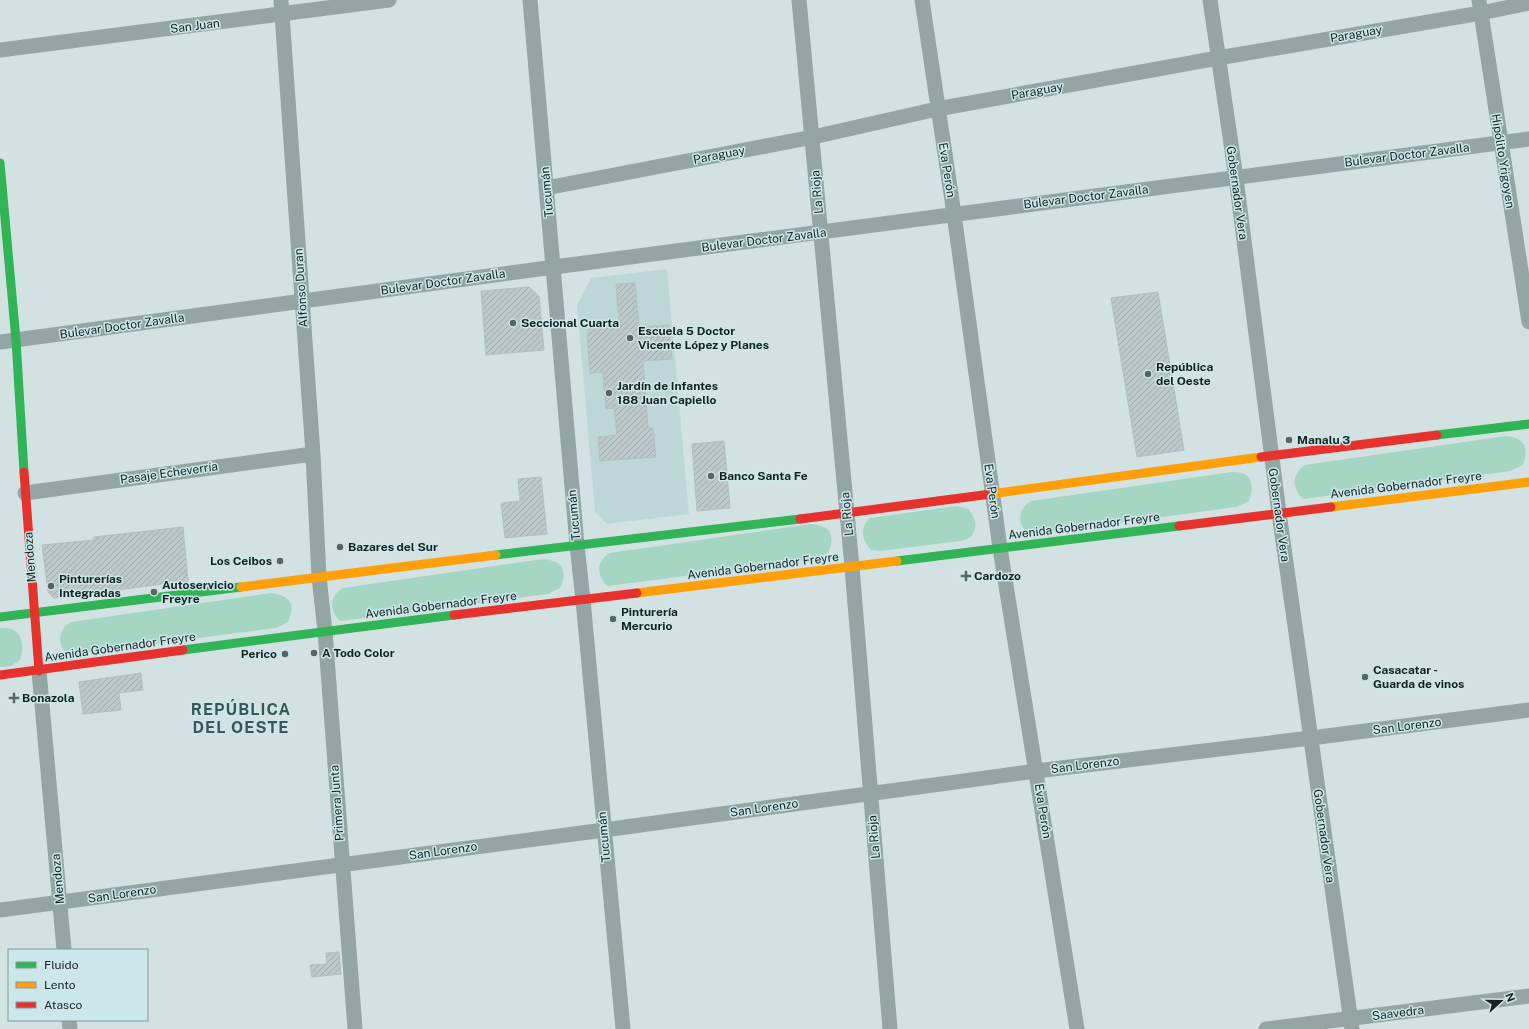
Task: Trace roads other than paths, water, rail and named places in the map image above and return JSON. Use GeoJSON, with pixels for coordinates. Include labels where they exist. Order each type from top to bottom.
{"type":"FeatureCollection","features":[{"type":"Feature","properties":{"kind":"main road","name":"Mendoza"},"geometry":{"type":"LineString","coordinates":[[0,163],[16,340],[25,492],[39,671]]}},
{"type":"Feature","properties":{"kind":"main road"},"geometry":{"type":"LineString","coordinates":[[0,617],[577,545],[846,514],[1272,456],[1529,424]]}},
{"type":"Feature","properties":{"kind":"main road","name":"Avenida Gobernador Freyre"},"geometry":{"type":"LineString","coordinates":[[0,675],[39,671],[325,631],[852,567],[1529,482]]}},
{"type":"Feature","properties":{"kind":"street","name":"San Juan"},"geometry":{"type":"LineString","coordinates":[[0,50],[282,7],[389,0]]}},
{"type":"Feature","properties":{"kind":"street","name":"Tucumán"},"geometry":{"type":"LineString","coordinates":[[530,0],[577,545],[623,1029]]}},
{"type":"Feature","properties":{"kind":"street","name":"La Rioja"},"geometry":{"type":"LineString","coordinates":[[799,0],[852,567],[890,1029]]}},
{"type":"Feature","properties":{"kind":"street","name":"Eva Perón"},"geometry":{"type":"LineString","coordinates":[[922,0],[937,109],[954,214],[1000,548],[1077,1029]]}},
{"type":"Feature","properties":{"kind":"street","name":"Gobernador Vera"},"geometry":{"type":"LineString","coordinates":[[1210,0],[1236,178],[1279,513],[1351,1024]]}},
{"type":"Feature","properties":{"kind":"street","name":"Paraguay"},"geometry":{"type":"LineString","coordinates":[[546,188],[812,137],[937,109],[1218,58],[1480,7],[1529,3]]}},
{"type":"Feature","properties":{"kind":"street","name":"Alfonso Duran"},"geometry":{"type":"LineString","coordinates":[[282,7],[319,577]]}},
{"type":"Feature","properties":{"kind":"street","name":"Hipólito Yrigoyen"},"geometry":{"type":"LineString","coordinates":[[1480,7],[1529,322]]}},
{"type":"Feature","properties":{"kind":"street","name":"Bulevar Doctor Zavalla"},"geometry":{"type":"LineString","coordinates":[[0,342],[554,267],[1529,139]]}},
{"type":"Feature","properties":{"kind":"street","name":"Pasaje Echeverría"},"geometry":{"type":"LineString","coordinates":[[25,492],[312,454]]}},
{"type":"Feature","properties":{"kind":"street","name":"Primera Junta"},"geometry":{"type":"LineString","coordinates":[[319,577],[325,631],[355,1029]]}},
{"type":"Feature","properties":{"kind":"street","name":"Mendoza"},"geometry":{"type":"LineString","coordinates":[[39,671],[64,949]]}},
{"type":"Feature","properties":{"kind":"street","name":"San Lorenzo"},"geometry":{"type":"LineString","coordinates":[[0,910],[604,830],[1036,770],[1311,738],[1529,710]]}},
{"type":"Feature","properties":{"kind":"street","name":"Saavedra"},"geometry":{"type":"LineString","coordinates":[[1266,1029],[1351,1024],[1529,996]]}},
{"type":"Feature","properties":{"kind":"place","name":"Seccional Cuarta"},"geometry":{"type":"Point","coordinates":[513,323]}},
{"type":"Feature","properties":{"kind":"place","name":"Escuela 5 Doctor Vicente López y Planes"},"geometry":{"type":"Point","coordinates":[630,338]}},
{"type":"Feature","properties":{"kind":"place","name":"República del Oeste"},"geometry":{"type":"Point","coordinates":[1148,374]}},
{"type":"Feature","properties":{"kind":"place","name":"Jardín de Infantes 188 Juan Capiello"},"geometry":{"type":"Point","coordinates":[609,393]}},
{"type":"Feature","properties":{"kind":"place","name":"Manalu 3"},"geometry":{"type":"Point","coordinates":[1289,440]}},
{"type":"Feature","properties":{"kind":"place","name":"Banco Santa Fe"},"geometry":{"type":"Point","coordinates":[711,476]}},
{"type":"Feature","properties":{"kind":"place","name":"Bazares del Sur"},"geometry":{"type":"Point","coordinates":[340,547]}},
{"type":"Feature","properties":{"kind":"place","name":"Los Ceibos"},"geometry":{"type":"Point","coordinates":[280,561]}},
{"type":"Feature","properties":{"kind":"place","name":"Cardozo"},"geometry":{"type":"Point","coordinates":[966,576]}},
{"type":"Feature","properties":{"kind":"place","name":"Pinturerías Integradas"},"geometry":{"type":"Point","coordinates":[51,586]}},
{"type":"Feature","properties":{"kind":"place","name":"Autoservicio Freyre"},"geometry":{"type":"Point","coordinates":[154,592]}},
{"type":"Feature","properties":{"kind":"place","name":"Pinturería Mercurio"},"geometry":{"type":"Point","coordinates":[613,619]}},
{"type":"Feature","properties":{"kind":"place","name":"A Todo Color"},"geometry":{"type":"Point","coordinates":[314,653]}},
{"type":"Feature","properties":{"kind":"place","name":"Perico"},"geometry":{"type":"Point","coordinates":[285,654]}},
{"type":"Feature","properties":{"kind":"place","name":"Casacatar - Guarda de vinos"},"geometry":{"type":"Point","coordinates":[1365,677]}},
{"type":"Feature","properties":{"kind":"place","name":"Bonazola"},"geometry":{"type":"Point","coordinates":[14,698]}},
{"type":"Feature","properties":{"kind":"district","name":"REPÚBLICA DEL OESTE"},"geometry":{"type":"Point","coordinates":[241,718]}}]}
